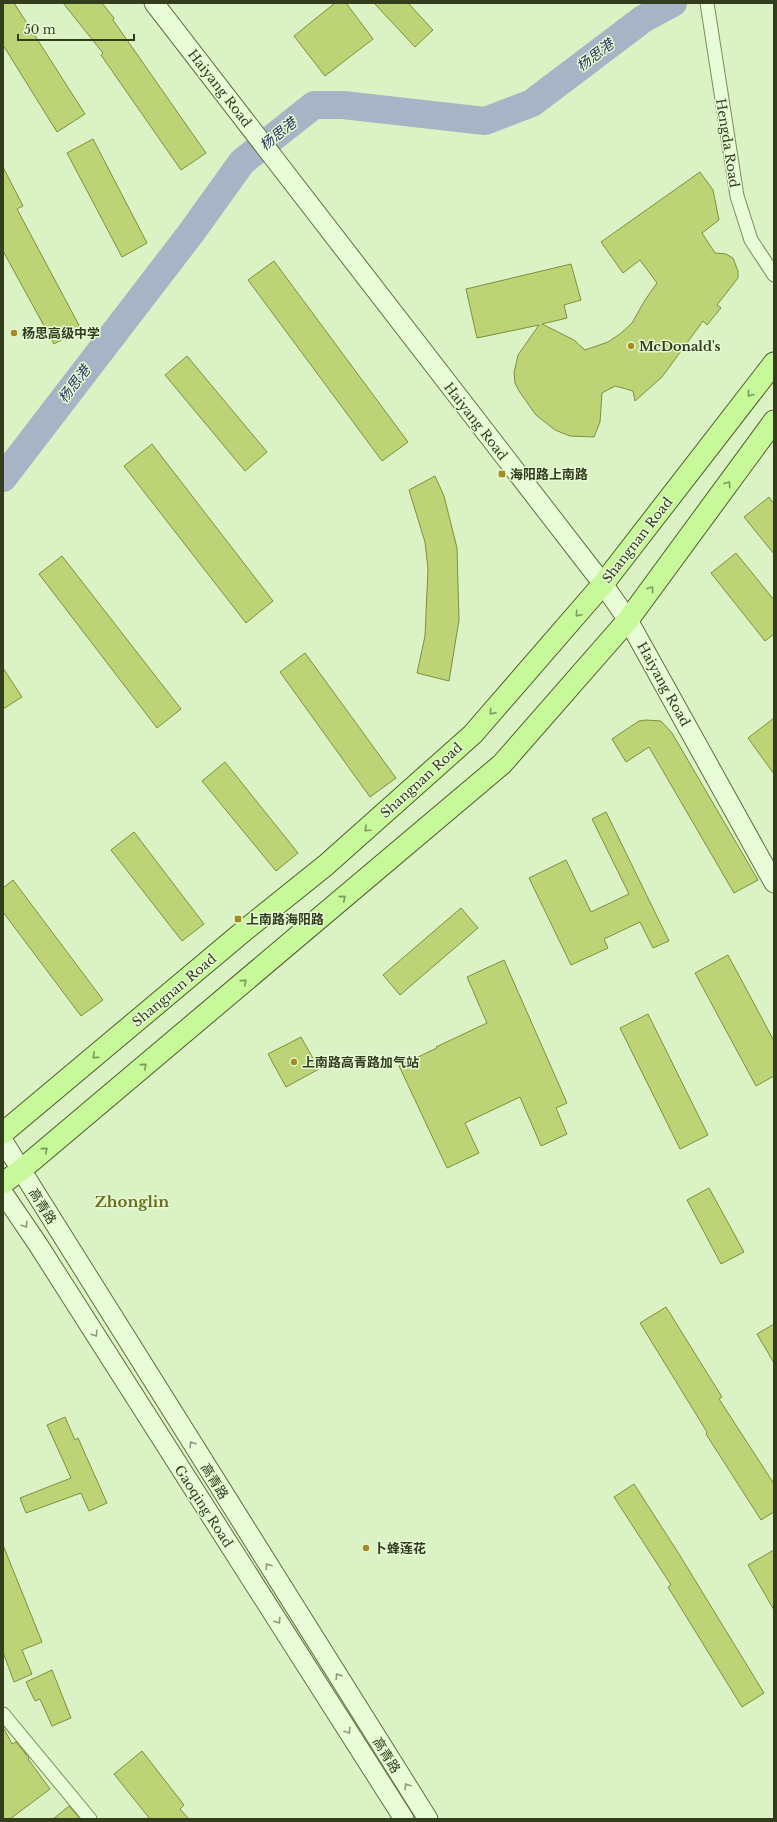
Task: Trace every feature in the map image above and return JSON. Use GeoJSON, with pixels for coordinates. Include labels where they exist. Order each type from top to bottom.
{"type":"FeatureCollection","features":[{"type":"Feature","properties":{"kind":"main road","name":"Haiyang Road"},"geometry":{"type":"LineString","coordinates":[[154,3],[603,584],[628,620],[774,883]]}},
{"type":"Feature","properties":{"kind":"main road","name":"Shangnan Road"},"geometry":{"type":"LineString","coordinates":[[3,1133],[245,930],[326,865],[473,734],[603,584],[774,363]]}},
{"type":"Feature","properties":{"kind":"main road"},"geometry":{"type":"LineString","coordinates":[[3,1182],[21,1170],[502,764],[628,620],[774,421]]}},
{"type":"Feature","properties":{"kind":"main road","name":"高青路"},"geometry":{"type":"LineString","coordinates":[[3,1141],[428,1819]]}},
{"type":"Feature","properties":{"kind":"main road","name":"Gaoqing Road"},"geometry":{"type":"LineString","coordinates":[[3,1193],[45,1256],[404,1819]]}},
{"type":"Feature","properties":{"kind":"street","name":"Hengda Road"},"geometry":{"type":"LineString","coordinates":[[707,3],[736,196],[751,240],[774,275]]}},
{"type":"Feature","properties":{"kind":"street"},"geometry":{"type":"LineString","coordinates":[[3,1714],[90,1819]]}},
{"type":"Feature","properties":{"kind":"building"},"geometry":{"type":"Polygon","coordinates":[[[3,3],[14,3],[85,114],[57,132],[3,45],[3,3]]]}},
{"type":"Feature","properties":{"kind":"building"},"geometry":{"type":"Polygon","coordinates":[[[63,3],[102,3],[114,18],[113,20],[206,153],[181,170],[101,55],[103,53],[63,3]]]}},
{"type":"Feature","properties":{"kind":"building"},"geometry":{"type":"Polygon","coordinates":[[[335,3],[346,3],[373,39],[325,76],[294,36],[335,3]]]}},
{"type":"Feature","properties":{"kind":"building"},"geometry":{"type":"Polygon","coordinates":[[[374,3],[408,3],[433,30],[415,47],[374,3]]]}},
{"type":"Feature","properties":{"kind":"building"},"geometry":{"type":"Polygon","coordinates":[[[93,139],[147,243],[122,257],[67,153],[93,139]]]}},
{"type":"Feature","properties":{"kind":"building"},"geometry":{"type":"Polygon","coordinates":[[[3,167],[23,206],[17,209],[81,329],[54,344],[3,251],[3,167]]]}},
{"type":"Feature","properties":{"kind":"building"},"geometry":{"type":"Polygon","coordinates":[[[700,172],[713,190],[719,220],[702,233],[715,253],[726,254],[733,258],[738,271],[738,278],[717,305],[721,308],[707,325],[703,321],[662,377],[635,401],[633,391],[615,386],[602,393],[600,422],[594,437],[570,436],[555,430],[536,415],[515,383],[514,373],[518,355],[539,325],[477,338],[466,289],[571,264],[581,300],[564,305],[567,318],[542,324],[574,340],[585,350],[608,342],[632,323],[657,283],[640,260],[623,273],[601,242],[700,172]]]}},
{"type":"Feature","properties":{"kind":"building"},"geometry":{"type":"Polygon","coordinates":[[[274,261],[408,442],[382,461],[248,280],[274,261]]]}},
{"type":"Feature","properties":{"kind":"building"},"geometry":{"type":"Polygon","coordinates":[[[187,356],[267,452],[245,471],[165,375],[187,356]]]}},
{"type":"Feature","properties":{"kind":"building"},"geometry":{"type":"Polygon","coordinates":[[[152,444],[273,601],[246,623],[124,466],[152,444]]]}},
{"type":"Feature","properties":{"kind":"building"},"geometry":{"type":"Polygon","coordinates":[[[435,476],[444,496],[457,548],[459,620],[449,681],[417,673],[425,636],[428,569],[425,542],[409,490],[435,476]]]}},
{"type":"Feature","properties":{"kind":"building"},"geometry":{"type":"Polygon","coordinates":[[[769,497],[774,504],[774,554],[744,517],[769,497]]]}},
{"type":"Feature","properties":{"kind":"building"},"geometry":{"type":"Polygon","coordinates":[[[736,553],[774,600],[774,634],[765,641],[711,573],[736,553]]]}},
{"type":"Feature","properties":{"kind":"building"},"geometry":{"type":"Polygon","coordinates":[[[62,556],[181,709],[157,728],[39,574],[62,556]]]}},
{"type":"Feature","properties":{"kind":"building"},"geometry":{"type":"Polygon","coordinates":[[[305,653],[396,778],[370,797],[280,672],[305,653]]]}},
{"type":"Feature","properties":{"kind":"building"},"geometry":{"type":"Polygon","coordinates":[[[3,668],[22,697],[3,709],[3,668]]]}},
{"type":"Feature","properties":{"kind":"building"},"geometry":{"type":"Polygon","coordinates":[[[774,718],[774,774],[748,738],[774,718]]]}},
{"type":"Feature","properties":{"kind":"building"},"geometry":{"type":"Polygon","coordinates":[[[639,721],[661,721],[672,733],[758,880],[734,893],[649,747],[626,762],[612,739],[639,721]]]}},
{"type":"Feature","properties":{"kind":"building"},"geometry":{"type":"Polygon","coordinates":[[[225,762],[298,853],[276,871],[202,781],[225,762]]]}},
{"type":"Feature","properties":{"kind":"building"},"geometry":{"type":"Polygon","coordinates":[[[606,812],[669,941],[653,948],[640,922],[604,939],[608,948],[571,965],[529,878],[566,860],[591,912],[629,894],[592,819],[606,812]]]}},
{"type":"Feature","properties":{"kind":"building"},"geometry":{"type":"Polygon","coordinates":[[[134,832],[204,924],[182,941],[111,850],[134,832]]]}},
{"type":"Feature","properties":{"kind":"building"},"geometry":{"type":"Polygon","coordinates":[[[13,880],[103,1000],[81,1016],[3,912],[3,888],[13,880]]]}},
{"type":"Feature","properties":{"kind":"building"},"geometry":{"type":"Polygon","coordinates":[[[461,908],[478,928],[400,995],[383,975],[461,908]]]}},
{"type":"Feature","properties":{"kind":"building"},"geometry":{"type":"Polygon","coordinates":[[[728,955],[774,1041],[774,1076],[756,1086],[695,973],[728,955]]]}},
{"type":"Feature","properties":{"kind":"building"},"geometry":{"type":"Polygon","coordinates":[[[504,960],[567,1103],[556,1108],[567,1134],[541,1146],[520,1097],[465,1123],[479,1153],[447,1168],[399,1066],[487,1023],[467,977],[504,960]]]}},
{"type":"Feature","properties":{"kind":"building"},"geometry":{"type":"Polygon","coordinates":[[[648,1014],[708,1135],[680,1149],[620,1028],[648,1014]]]}},
{"type":"Feature","properties":{"kind":"building","name":"上南路高青路加气站"},"geometry":{"type":"Polygon","coordinates":[[[301,1037],[319,1069],[286,1087],[268,1054],[301,1037]]]}},
{"type":"Feature","properties":{"kind":"building"},"geometry":{"type":"Polygon","coordinates":[[[709,1188],[744,1252],[721,1264],[687,1200],[709,1188]]]}},
{"type":"Feature","properties":{"kind":"building"},"geometry":{"type":"Polygon","coordinates":[[[666,1307],[722,1397],[719,1399],[774,1484],[774,1512],[761,1520],[706,1434],[707,1432],[640,1323],[666,1307]]]}},
{"type":"Feature","properties":{"kind":"building"},"geometry":{"type":"Polygon","coordinates":[[[774,1324],[774,1363],[757,1334],[774,1324]]]}},
{"type":"Feature","properties":{"kind":"building"},"geometry":{"type":"Polygon","coordinates":[[[65,1417],[75,1440],[78,1438],[107,1503],[89,1511],[81,1493],[26,1513],[20,1498],[71,1478],[47,1425],[65,1417]]]}},
{"type":"Feature","properties":{"kind":"building"},"geometry":{"type":"Polygon","coordinates":[[[634,1484],[679,1554],[764,1693],[742,1707],[668,1587],[671,1585],[614,1497],[634,1484]]]}},
{"type":"Feature","properties":{"kind":"building"},"geometry":{"type":"Polygon","coordinates":[[[3,1545],[42,1642],[22,1650],[32,1674],[14,1682],[3,1652],[3,1545]]]}},
{"type":"Feature","properties":{"kind":"building"},"geometry":{"type":"Polygon","coordinates":[[[774,1550],[774,1610],[748,1565],[774,1550]]]}},
{"type":"Feature","properties":{"kind":"building"},"geometry":{"type":"Polygon","coordinates":[[[52,1670],[71,1718],[52,1726],[40,1699],[35,1701],[26,1682],[52,1670]]]}},
{"type":"Feature","properties":{"kind":"building"},"geometry":{"type":"Polygon","coordinates":[[[3,1727],[12,1744],[16,1742],[50,1789],[10,1819],[3,1819],[3,1727]]]}},
{"type":"Feature","properties":{"kind":"building"},"geometry":{"type":"Polygon","coordinates":[[[142,1751],[184,1805],[180,1809],[189,1819],[150,1819],[114,1774],[142,1751]]]}},
{"type":"Feature","properties":{"kind":"building"},"geometry":{"type":"Polygon","coordinates":[[[69,1806],[80,1819],[53,1819],[69,1806]]]}},
{"type":"Feature","properties":{"kind":"waterway","name":"杨思港"},"geometry":{"type":"LineString","coordinates":[[3,478],[191,233],[242,162],[314,105],[343,105],[485,121],[532,103],[643,19],[673,3]]}},
{"type":"Feature","properties":{"kind":"place","name":"杨思高级中学"},"geometry":{"type":"Point","coordinates":[14,333]}},
{"type":"Feature","properties":{"kind":"place","name":"McDonald's"},"geometry":{"type":"Point","coordinates":[631,346]}},
{"type":"Feature","properties":{"kind":"place","name":"海阳路上南路"},"geometry":{"type":"Point","coordinates":[502,474]}},
{"type":"Feature","properties":{"kind":"place","name":"上南路海阳路"},"geometry":{"type":"Point","coordinates":[238,919]}},
{"type":"Feature","properties":{"kind":"place","name":"上南路高青路加气站"},"geometry":{"type":"Point","coordinates":[294,1062]}},
{"type":"Feature","properties":{"kind":"place","name":"卜蜂莲花"},"geometry":{"type":"Point","coordinates":[366,1548]}},
{"type":"Feature","properties":{"kind":"district","name":"Zhonglin"},"geometry":{"type":"Point","coordinates":[132,1202]}}]}
